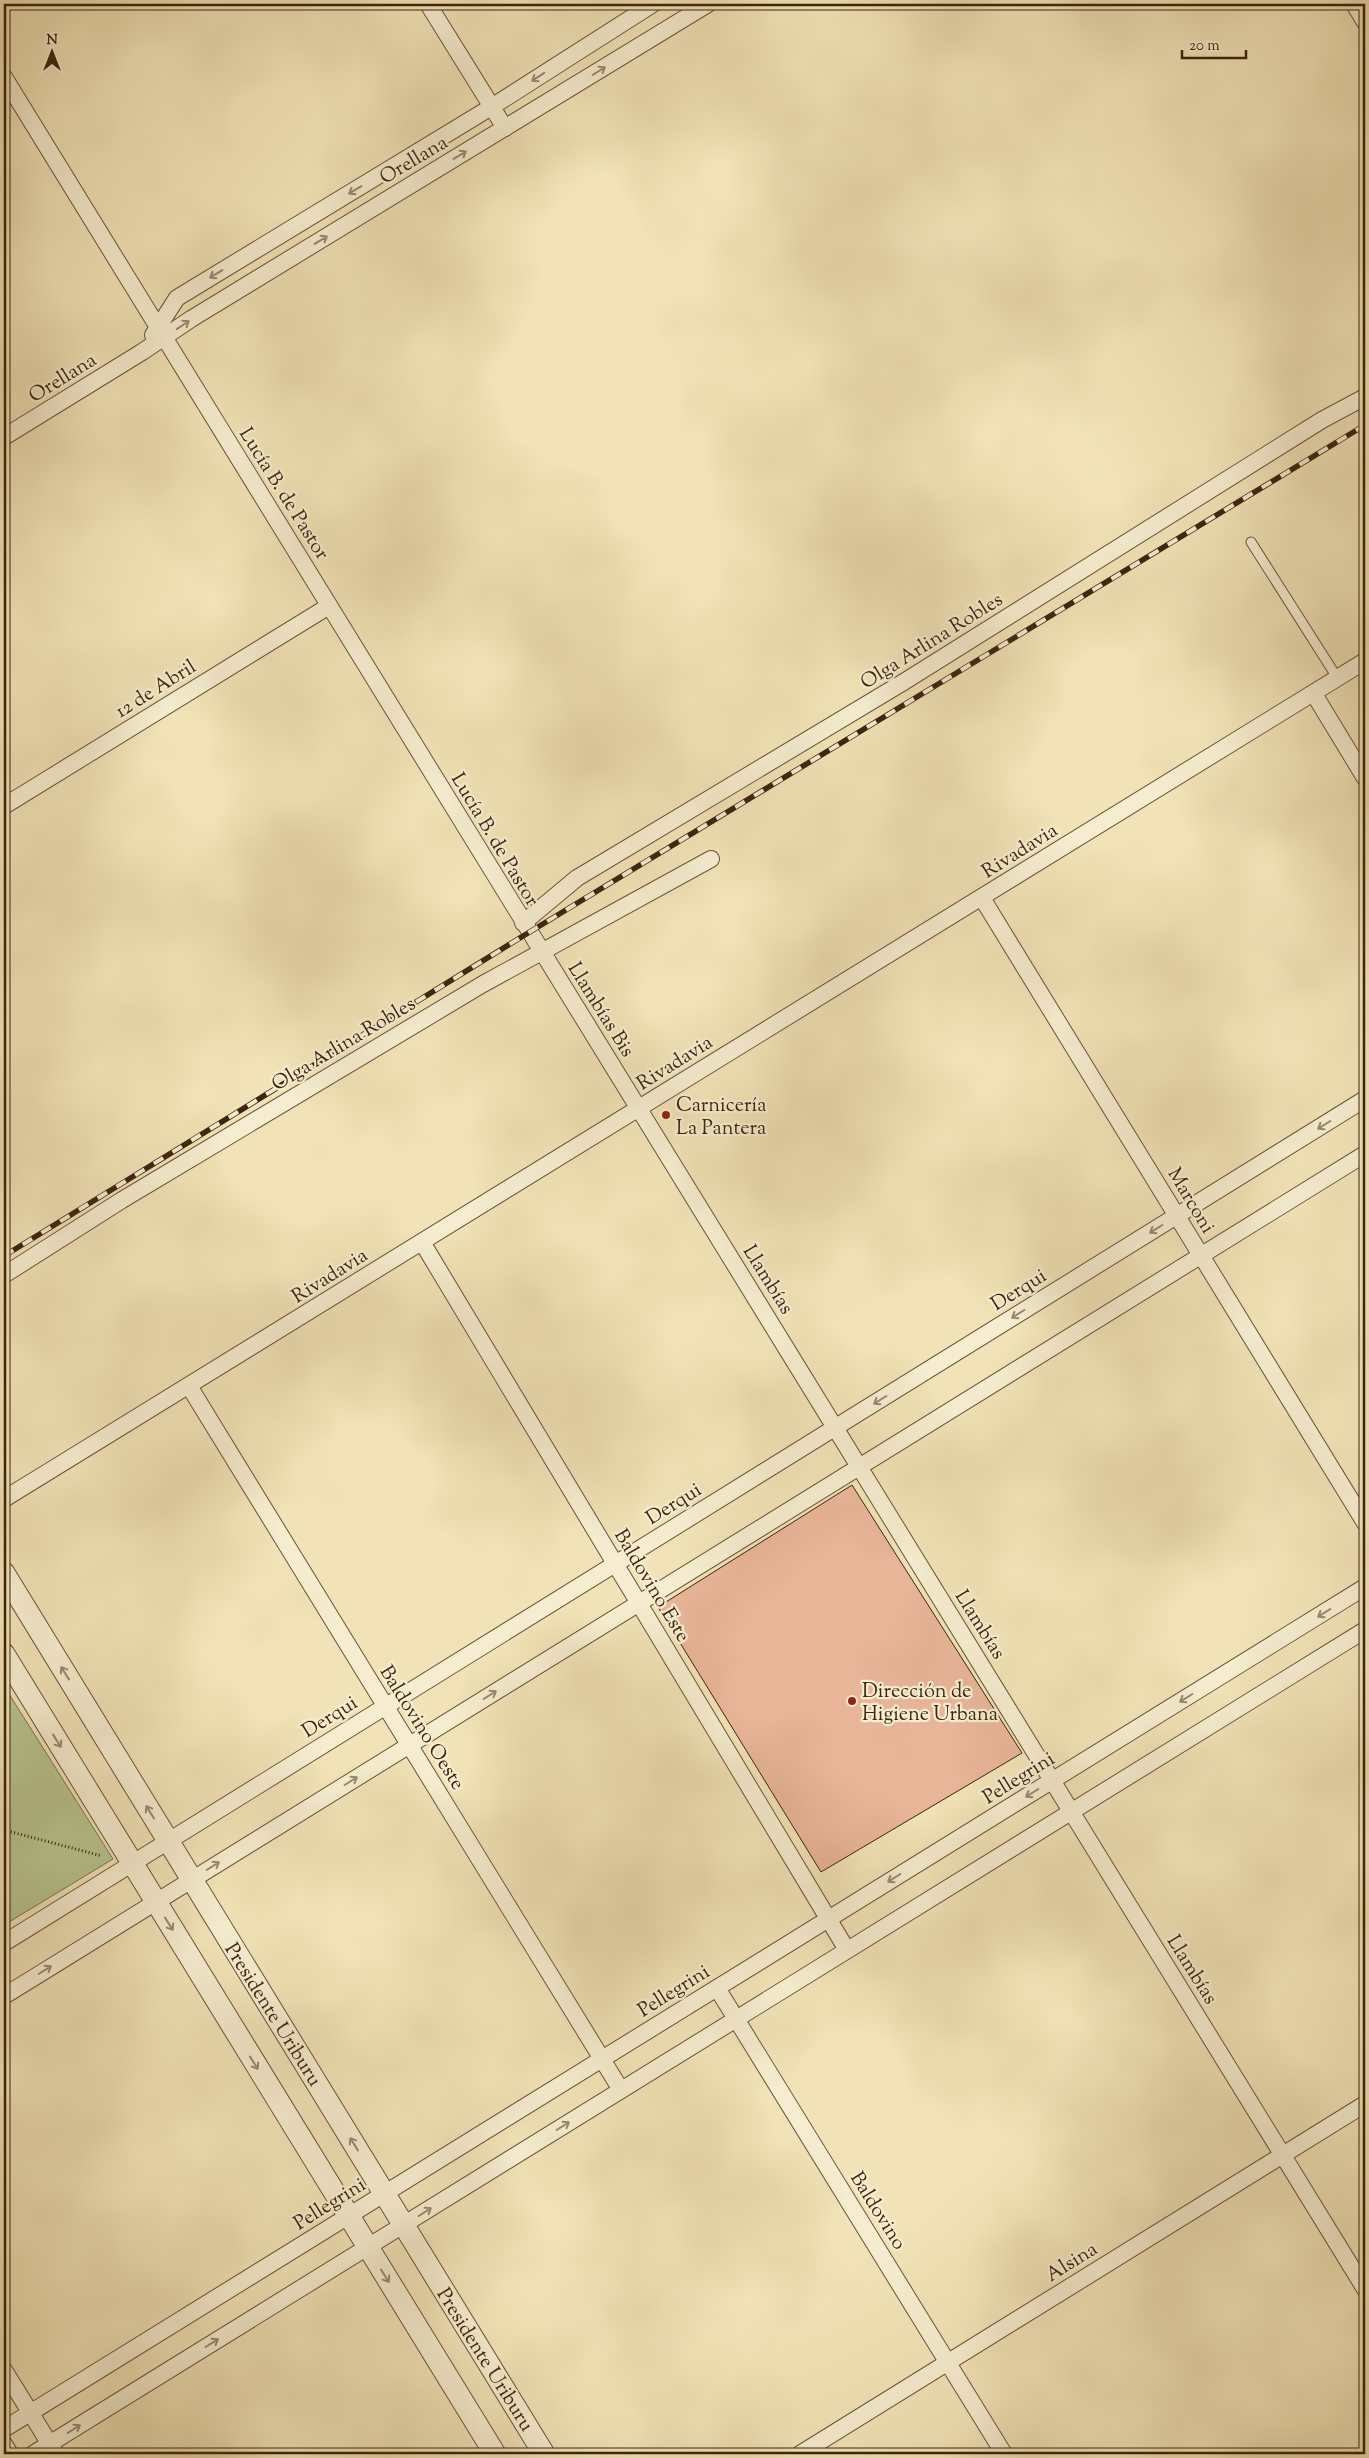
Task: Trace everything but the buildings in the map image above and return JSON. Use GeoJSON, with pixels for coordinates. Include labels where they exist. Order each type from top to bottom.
{"type":"FeatureCollection","features":[{"type":"Feature","properties":{"kind":"street"},"geometry":{"type":"LineString","coordinates":[[428,4],[505,128]]}},
{"type":"Feature","properties":{"kind":"street","name":"Orellana"},"geometry":{"type":"LineString","coordinates":[[161,332],[177,298],[493,106],[653,4]]}},
{"type":"Feature","properties":{"kind":"street","name":"Orellana"},"geometry":{"type":"LineString","coordinates":[[4,438],[142,352],[161,332],[505,128],[708,4]]}},
{"type":"Feature","properties":{"kind":"street"},"geometry":{"type":"LineString","coordinates":[[1354,4],[1365,22]]}},
{"type":"Feature","properties":{"kind":"street","name":"Lucía B. de Pastor"},"geometry":{"type":"LineString","coordinates":[[4,77],[526,928]]}},
{"type":"Feature","properties":{"kind":"street","name":"Olga Arlina Robles"},"geometry":{"type":"LineString","coordinates":[[526,928],[577,878],[902,683],[1322,420],[1365,397]]}},
{"type":"Feature","properties":{"kind":"street","name":"12 de Abril"},"geometry":{"type":"LineString","coordinates":[[4,806],[330,606]]}},
{"type":"Feature","properties":{"kind":"street","name":"Rivadavia"},"geometry":{"type":"LineString","coordinates":[[4,1499],[1365,661]]}},
{"type":"Feature","properties":{"kind":"street"},"geometry":{"type":"LineString","coordinates":[[1314,694],[1365,778]]}},
{"type":"Feature","properties":{"kind":"street","name":"Olga Arlina Robles"},"geometry":{"type":"LineString","coordinates":[[4,1275],[122,1200],[542,951],[711,859]]}},
{"type":"Feature","properties":{"kind":"street","name":"Marconi"},"geometry":{"type":"LineString","coordinates":[[982,898],[1365,1524]]}},
{"type":"Feature","properties":{"kind":"street","name":"Llambías Bis"},"geometry":{"type":"LineString","coordinates":[[526,928],[639,1109]]}},
{"type":"Feature","properties":{"kind":"street","name":"Derqui"},"geometry":{"type":"LineString","coordinates":[[4,1943],[1365,1099]]}},
{"type":"Feature","properties":{"kind":"street","name":"Llambías"},"geometry":{"type":"LineString","coordinates":[[639,1109],[1365,2289]]}},
{"type":"Feature","properties":{"kind":"street"},"geometry":{"type":"LineString","coordinates":[[4,1996],[1365,1154]]}},
{"type":"Feature","properties":{"kind":"street","name":"Baldovino Este"},"geometry":{"type":"LineString","coordinates":[[422,1242],[847,1950]]}},
{"type":"Feature","properties":{"kind":"street","name":"Baldovino Oeste"},"geometry":{"type":"LineString","coordinates":[[188,1386],[621,2090]]}},
{"type":"Feature","properties":{"kind":"street","name":"Presidente Uriburu"},"geometry":{"type":"LineString","coordinates":[[4,1573],[544,2454]]}},
{"type":"Feature","properties":{"kind":"street","name":"Pellegrini"},"geometry":{"type":"LineString","coordinates":[[4,2429],[1365,1587]]}},
{"type":"Feature","properties":{"kind":"street"},"geometry":{"type":"LineString","coordinates":[[33,2454],[52,2449],[368,2247],[1365,1630]]}},
{"type":"Feature","properties":{"kind":"street","name":"Presidente Uriburu"},"geometry":{"type":"LineString","coordinates":[[4,1654],[494,2454]]}},
{"type":"Feature","properties":{"kind":"street","name":"Baldovino"},"geometry":{"type":"LineString","coordinates":[[717,1988],[1004,2454]]}},
{"type":"Feature","properties":{"kind":"street","name":"Alsina"},"geometry":{"type":"LineString","coordinates":[[800,2454],[1365,2104]]}},
{"type":"Feature","properties":{"kind":"street"},"geometry":{"type":"LineString","coordinates":[[4,2370],[52,2449]]}},
{"type":"Feature","properties":{"kind":"street"},"geometry":{"type":"LineString","coordinates":[[4,2444],[10,2454]]}},
{"type":"Feature","properties":{"kind":"lane"},"geometry":{"type":"LineString","coordinates":[[1252,542],[1338,679]]}},
{"type":"Feature","properties":{"kind":"path"},"geometry":{"type":"LineString","coordinates":[[4,1830],[104,1856]]}},
{"type":"Feature","properties":{"kind":"green space"},"geometry":{"type":"Polygon","coordinates":[[[4,1686],[113,1859],[4,1925],[4,1686]]]}},
{"type":"Feature","properties":{"kind":"railway"},"geometry":{"type":"LineString","coordinates":[[4,1256],[528,933],[1365,425]]}},
{"type":"Feature","properties":{"kind":"place","name":"Carnicería La Pantera"},"geometry":{"type":"Point","coordinates":[666,1115]}},
{"type":"Feature","properties":{"kind":"place","name":"Dirección de Higiene Urbana"},"geometry":{"type":"Point","coordinates":[852,1701]}}]}
